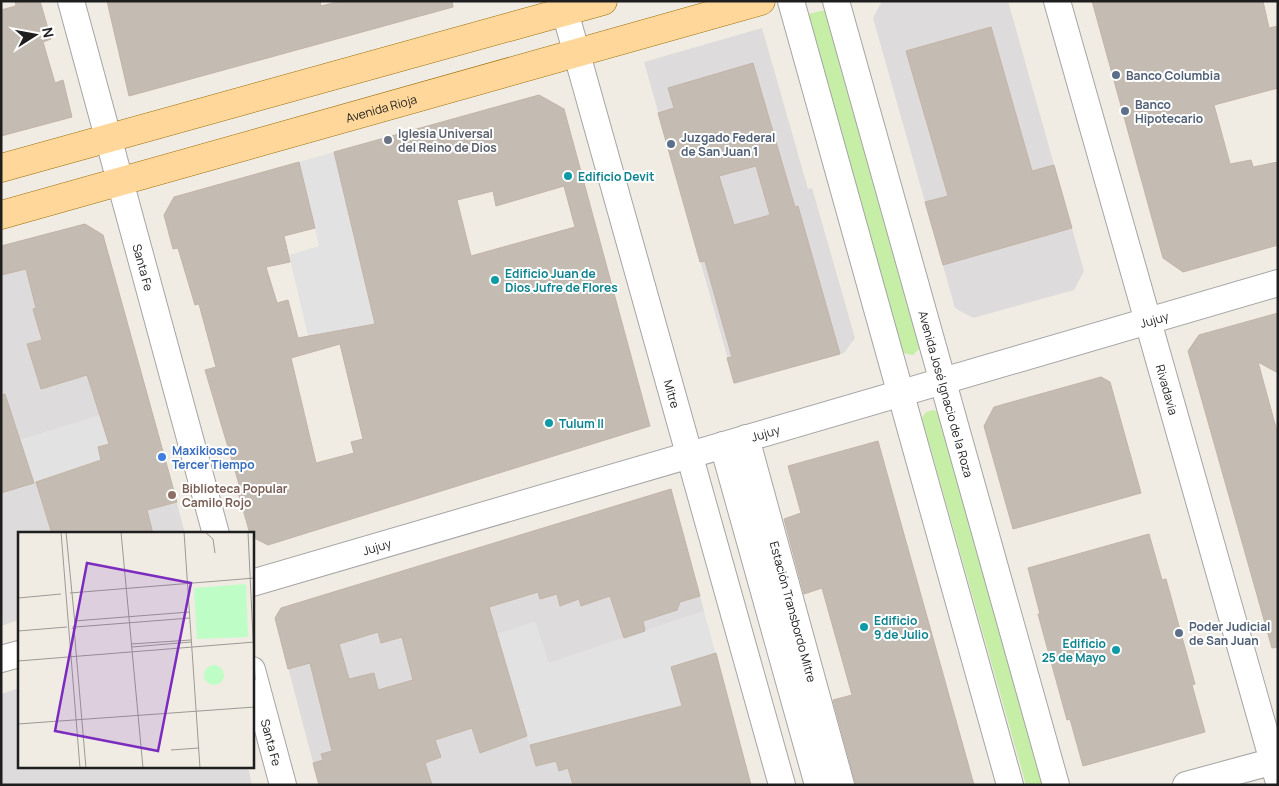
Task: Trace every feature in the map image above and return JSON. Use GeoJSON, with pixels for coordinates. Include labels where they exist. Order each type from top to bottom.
{"type":"FeatureCollection","features":[{"type":"Feature","properties":{"kind":"main road"},"geometry":{"type":"LineString","coordinates":[[1,168],[564,7],[603,1]]}},
{"type":"Feature","properties":{"kind":"main road","name":"Avenida Rioja"},"geometry":{"type":"LineString","coordinates":[[1,215],[761,1]]}},
{"type":"Feature","properties":{"kind":"street","name":"Santa Fe"},"geometry":{"type":"LineString","coordinates":[[71,1],[215,532]]}},
{"type":"Feature","properties":{"kind":"street"},"geometry":{"type":"LineString","coordinates":[[791,1],[1010,785]]}},
{"type":"Feature","properties":{"kind":"street","name":"Avenida José Ignacio de la Roza"},"geometry":{"type":"LineString","coordinates":[[836,1],[1056,785]]}},
{"type":"Feature","properties":{"kind":"street","name":"Rivadavia"},"geometry":{"type":"LineString","coordinates":[[1057,1],[1276,767]]}},
{"type":"Feature","properties":{"kind":"street","name":"Mitre"},"geometry":{"type":"LineString","coordinates":[[564,7],[782,785]]}},
{"type":"Feature","properties":{"kind":"street","name":"Jujuy"},"geometry":{"type":"LineString","coordinates":[[254,582],[1278,283]]}},
{"type":"Feature","properties":{"kind":"street","name":"Estación Transbordo Mitre"},"geometry":{"type":"LineString","coordinates":[[735,442],[818,785]]}},
{"type":"Feature","properties":{"kind":"street","name":"Estación Transbordo Mitre"},"geometry":{"type":"LineString","coordinates":[[735,442],[841,785]]}},
{"type":"Feature","properties":{"kind":"street"},"geometry":{"type":"LineString","coordinates":[[1,659],[18,654]]}},
{"type":"Feature","properties":{"kind":"street","name":"Santa Fe"},"geometry":{"type":"LineString","coordinates":[[254,677],[283,785]]}},
{"type":"Feature","properties":{"kind":"street"},"geometry":{"type":"LineString","coordinates":[[1186,785],[1276,767]]}},
{"type":"Feature","properties":{"kind":"shaded area"},"geometry":{"type":"Polygon","coordinates":[[[882,1],[1008,1],[1084,271],[1074,290],[973,318],[955,308],[873,18],[882,1]]]}},
{"type":"Feature","properties":{"kind":"shaded area"},"geometry":{"type":"Polygon","coordinates":[[[762,28],[808,189],[812,188],[855,338],[844,353],[735,384],[644,62],[762,28]]]}},
{"type":"Feature","properties":{"kind":"shaded area"},"geometry":{"type":"Polygon","coordinates":[[[334,152],[375,324],[308,336],[289,255],[319,246],[299,162],[334,152]]]}},
{"type":"Feature","properties":{"kind":"shaded area"},"geometry":{"type":"Polygon","coordinates":[[[85,224],[103,235],[149,400],[1,446],[1,246],[85,224]]]}},
{"type":"Feature","properties":{"kind":"shaded area"},"geometry":{"type":"Polygon","coordinates":[[[149,400],[160,441],[1,493],[1,446],[149,400]]]}},
{"type":"Feature","properties":{"kind":"shaded area"},"geometry":{"type":"Polygon","coordinates":[[[160,441],[185,532],[18,532],[18,620],[1,626],[1,493],[160,441]]]}},
{"type":"Feature","properties":{"kind":"shaded area"},"geometry":{"type":"Polygon","coordinates":[[[671,489],[704,611],[549,663],[497,634],[530,745],[727,695],[751,785],[319,785],[275,618],[281,608],[671,489]]]}},
{"type":"Feature","properties":{"kind":"shaded area"},"geometry":{"type":"Polygon","coordinates":[[[704,611],[727,695],[530,745],[497,634],[535,621],[549,663],[704,611]]]}},
{"type":"Feature","properties":{"kind":"shaded area"},"geometry":{"type":"Polygon","coordinates":[[[18,688],[18,768],[248,768],[252,785],[1,785],[1,694],[18,688]]]}},
{"type":"Feature","properties":{"kind":"green space"},"geometry":{"type":"Polygon","coordinates":[[[825,10],[920,348],[913,355],[903,353],[808,14],[825,10]]]}},
{"type":"Feature","properties":{"kind":"green space"},"geometry":{"type":"Polygon","coordinates":[[[934,410],[938,412],[1042,785],[1026,785],[922,418],[926,412],[934,410]]]}},
{"type":"Feature","properties":{"kind":"building"},"geometry":{"type":"Polygon","coordinates":[[[15,1],[40,1],[51,39],[43,42],[55,83],[63,80],[72,117],[1,136],[1,10],[16,6],[15,1]]]}},
{"type":"Feature","properties":{"kind":"building"},"geometry":{"type":"Polygon","coordinates":[[[107,1],[320,1],[321,6],[341,1],[452,1],[453,7],[129,96],[107,1]]]}},
{"type":"Feature","properties":{"kind":"building"},"geometry":{"type":"Polygon","coordinates":[[[1092,1],[1263,1],[1269,28],[1278,26],[1278,88],[1214,105],[1230,164],[1251,160],[1253,167],[1278,162],[1278,245],[1183,272],[1163,258],[1092,1]]]}},
{"type":"Feature","properties":{"kind":"building"},"geometry":{"type":"Polygon","coordinates":[[[991,27],[1032,171],[1054,165],[1072,228],[943,265],[925,202],[948,196],[906,51],[991,27]]]}},
{"type":"Feature","properties":{"kind":"building"},"geometry":{"type":"Polygon","coordinates":[[[753,63],[795,207],[798,206],[840,354],[734,383],[727,358],[732,357],[705,261],[700,262],[658,113],[674,108],[668,88],[753,63]],[[756,166],[719,176],[734,225],[770,215],[756,166]]]}},
{"type":"Feature","properties":{"kind":"building"},"geometry":{"type":"Polygon","coordinates":[[[539,95],[564,109],[650,426],[268,545],[254,538],[254,532],[249,532],[236,485],[239,484],[205,370],[216,367],[199,304],[195,305],[178,248],[173,249],[164,215],[174,197],[299,162],[315,228],[284,236],[290,262],[266,267],[277,303],[288,300],[298,338],[375,324],[334,152],[539,95]],[[564,186],[496,206],[493,191],[457,200],[471,256],[575,227],[564,186]],[[340,344],[291,358],[316,463],[354,453],[351,442],[363,439],[340,344]]]}},
{"type":"Feature","properties":{"kind":"building"},"geometry":{"type":"Polygon","coordinates":[[[85,224],[103,235],[177,502],[147,510],[152,532],[51,532],[36,482],[101,460],[98,447],[109,444],[87,375],[41,389],[27,344],[42,340],[33,309],[36,308],[26,269],[1,275],[1,246],[85,224]]]}},
{"type":"Feature","properties":{"kind":"building"},"geometry":{"type":"Polygon","coordinates":[[[1278,313],[1278,373],[1258,362],[1278,435],[1278,647],[1272,648],[1188,351],[1199,335],[1278,313]]]}},
{"type":"Feature","properties":{"kind":"building"},"geometry":{"type":"Polygon","coordinates":[[[1101,377],[1110,382],[1141,493],[1013,529],[984,426],[994,407],[1101,377]]]}},
{"type":"Feature","properties":{"kind":"building"},"geometry":{"type":"Polygon","coordinates":[[[5,394],[34,483],[1,493],[1,395],[5,394]]]}},
{"type":"Feature","properties":{"kind":"building"},"geometry":{"type":"Polygon","coordinates":[[[878,441],[974,785],[856,785],[833,700],[852,695],[822,588],[804,594],[784,519],[801,513],[788,466],[878,441]]]}},
{"type":"Feature","properties":{"kind":"building"},"geometry":{"type":"Polygon","coordinates":[[[671,489],[700,596],[680,602],[677,610],[643,621],[645,631],[624,638],[610,596],[581,606],[579,599],[560,606],[557,594],[540,599],[538,592],[489,607],[527,736],[480,753],[472,728],[435,740],[441,757],[425,763],[432,785],[319,785],[313,763],[323,760],[321,754],[332,751],[310,663],[288,669],[275,618],[281,608],[671,489]],[[378,632],[339,644],[349,679],[374,673],[378,690],[413,680],[402,637],[381,643],[378,632]]]}},
{"type":"Feature","properties":{"kind":"building","name":"Edificio 25 de Mayo"},"geometry":{"type":"Polygon","coordinates":[[[1149,534],[1162,580],[1166,579],[1195,684],[1192,685],[1205,732],[1083,766],[1070,719],[1067,720],[1038,614],[1040,614],[1028,568],[1149,534]]]}},
{"type":"Feature","properties":{"kind":"building"},"geometry":{"type":"Polygon","coordinates":[[[716,653],[751,785],[573,785],[568,768],[559,771],[556,761],[536,766],[530,745],[682,706],[671,667],[716,653]]]}},
{"type":"Feature","properties":{"kind":"place","name":"Banco Columbia"},"geometry":{"type":"Point","coordinates":[1116,75]}},
{"type":"Feature","properties":{"kind":"place","name":"Banco Hipotecario"},"geometry":{"type":"Point","coordinates":[1125,111]}},
{"type":"Feature","properties":{"kind":"place","name":"Iglesia Universal del Reino de Dios"},"geometry":{"type":"Point","coordinates":[388,140]}},
{"type":"Feature","properties":{"kind":"place","name":"Juzgado Federal de San Juan 1"},"geometry":{"type":"Point","coordinates":[671,144]}},
{"type":"Feature","properties":{"kind":"place","name":"Edificio Devit"},"geometry":{"type":"Point","coordinates":[568,176]}},
{"type":"Feature","properties":{"kind":"place","name":"Edificio Juan de Dios Jufre de Flores"},"geometry":{"type":"Point","coordinates":[495,280]}},
{"type":"Feature","properties":{"kind":"place","name":"Tulum II"},"geometry":{"type":"Point","coordinates":[549,423]}},
{"type":"Feature","properties":{"kind":"place","name":"Maxikiosco Tercer Tiempo"},"geometry":{"type":"Point","coordinates":[162,457]}},
{"type":"Feature","properties":{"kind":"place","name":"Biblioteca Popular Camilo Rojo"},"geometry":{"type":"Point","coordinates":[172,495]}},
{"type":"Feature","properties":{"kind":"place","name":"Edificio 9 de Julio"},"geometry":{"type":"Point","coordinates":[864,627]}},
{"type":"Feature","properties":{"kind":"place","name":"Poder Judicial de San Juan"},"geometry":{"type":"Point","coordinates":[1179,633]}},
{"type":"Feature","properties":{"kind":"place","name":"Edificio 25 de Mayo"},"geometry":{"type":"Point","coordinates":[1116,650]}}]}
